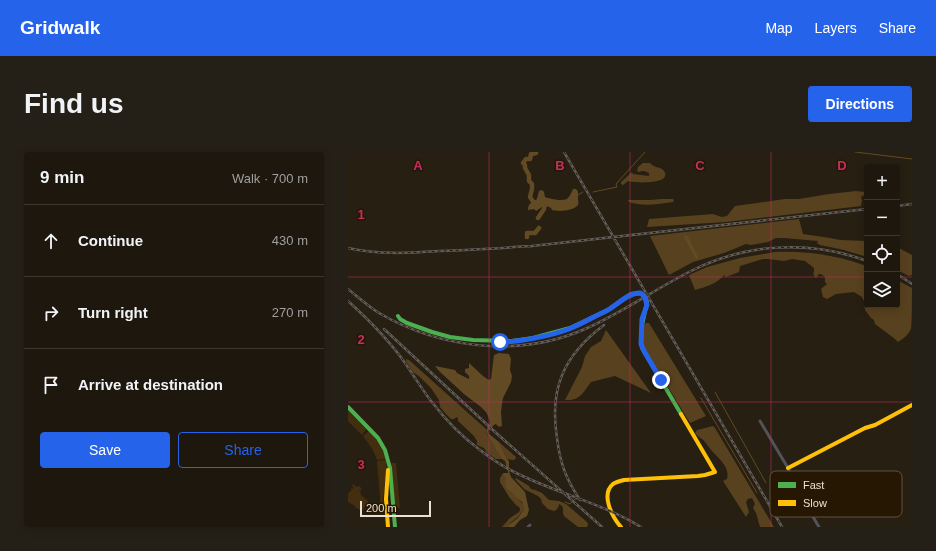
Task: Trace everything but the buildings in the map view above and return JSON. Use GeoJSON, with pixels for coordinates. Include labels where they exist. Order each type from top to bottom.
{"type":"FeatureCollection","features":[{"type":"Feature","properties":{"kind":"street"},"geometry":{"type":"LineString","coordinates":[[398,316],[407,323],[450,337],[473,340],[512,341],[533,338],[569,329],[608,310],[631,294],[642,294],[647,305],[642,324],[642,348],[715,472],[705,475],[621,481],[614,483],[609,490],[608,502],[612,514],[621,527]]}},
{"type":"Feature","properties":{"kind":"street"},"geometry":{"type":"LineString","coordinates":[[788,468],[912,405]]}},
{"type":"Feature","properties":{"kind":"street"},"geometry":{"type":"LineString","coordinates":[[348,407],[382,443],[387,455],[391,470],[395,527]]}},
{"type":"Feature","properties":{"kind":"street"},"geometry":{"type":"LineString","coordinates":[[760,421],[789,471]]}},
{"type":"Feature","properties":{"kind":"street"},"geometry":{"type":"LineString","coordinates":[[388,527],[386,499],[389,466]]}},
{"type":"Feature","properties":{"kind":"street"},"geometry":{"type":"LineString","coordinates":[[813,517],[819,527]]}},
{"type":"Feature","properties":{"kind":"shaded area"},"geometry":{"type":"Polygon","coordinates":[[[643,163],[650,163],[662,169],[665,176],[663,179],[652,182],[628,181],[623,185],[621,184],[621,182],[632,172],[633,174],[649,176],[649,173],[637,171],[638,167],[643,163]]]}},
{"type":"Feature","properties":{"kind":"shaded area"},"geometry":{"type":"Polygon","coordinates":[[[573,189],[578,191],[578,205],[573,209],[555,211],[545,205],[536,211],[534,209],[528,210],[530,204],[537,199],[539,191],[542,190],[544,192],[545,197],[564,200],[569,197],[573,189]]]}},
{"type":"Feature","properties":{"kind":"shaded area"},"geometry":{"type":"Polygon","coordinates":[[[856,191],[864,192],[864,195],[861,197],[861,206],[726,222],[647,227],[649,219],[713,214],[722,217],[727,216],[735,206],[856,191]]]}},
{"type":"Feature","properties":{"kind":"shaded area"},"geometry":{"type":"Polygon","coordinates":[[[628,200],[650,200],[674,200],[673,202],[645,205],[634,204],[628,200]]]}},
{"type":"Feature","properties":{"kind":"shaded area"},"geometry":{"type":"Polygon","coordinates":[[[799,219],[803,234],[840,240],[864,241],[864,256],[820,245],[817,243],[818,241],[776,238],[768,242],[751,245],[746,244],[724,253],[693,262],[669,275],[650,236],[799,219]]]}},
{"type":"Feature","properties":{"kind":"shaded area"},"geometry":{"type":"Polygon","coordinates":[[[686,235],[698,259],[696,259],[684,237],[686,235]]]}},
{"type":"Feature","properties":{"kind":"shaded area"},"geometry":{"type":"Polygon","coordinates":[[[900,249],[912,255],[912,275],[909,276],[900,272],[900,249]]]}},
{"type":"Feature","properties":{"kind":"shaded area"},"geometry":{"type":"Polygon","coordinates":[[[775,252],[799,252],[822,254],[864,265],[864,301],[862,297],[854,292],[836,294],[827,299],[823,297],[821,289],[827,284],[825,282],[825,277],[819,274],[816,278],[813,274],[814,268],[805,261],[792,259],[784,261],[763,259],[740,266],[739,272],[726,277],[724,275],[714,283],[695,290],[689,275],[707,267],[740,258],[775,252]]]}},
{"type":"Feature","properties":{"kind":"shaded area"},"geometry":{"type":"Polygon","coordinates":[[[900,282],[912,288],[911,329],[905,337],[898,342],[875,324],[874,320],[865,308],[900,308],[900,282]]]}},
{"type":"Feature","properties":{"kind":"shaded area"},"geometry":{"type":"Polygon","coordinates":[[[646,323],[649,323],[706,416],[690,423],[643,346],[643,326],[646,323]]]}},
{"type":"Feature","properties":{"kind":"shaded area"},"geometry":{"type":"Polygon","coordinates":[[[606,330],[651,393],[615,376],[591,382],[581,396],[570,400],[565,400],[582,367],[585,356],[591,347],[601,341],[606,330]]]}},
{"type":"Feature","properties":{"kind":"shaded area"},"geometry":{"type":"Polygon","coordinates":[[[499,353],[509,354],[511,359],[510,370],[512,376],[511,382],[503,398],[501,412],[502,426],[499,427],[495,424],[488,431],[489,434],[499,442],[509,461],[509,471],[511,477],[525,492],[529,510],[527,516],[520,520],[514,527],[507,527],[518,518],[524,509],[522,502],[506,488],[506,479],[503,473],[508,472],[505,461],[495,449],[486,431],[490,422],[488,416],[481,407],[464,394],[435,366],[455,370],[457,373],[469,379],[465,369],[469,368],[469,363],[489,380],[491,379],[494,355],[499,353]]]}},
{"type":"Feature","properties":{"kind":"shaded area"},"geometry":{"type":"Polygon","coordinates":[[[406,359],[409,360],[486,429],[491,442],[502,459],[496,459],[487,453],[484,448],[477,445],[477,441],[474,436],[458,421],[457,417],[451,419],[445,413],[440,407],[439,400],[431,388],[413,372],[406,359]]]}},
{"type":"Feature","properties":{"kind":"shaded area"},"geometry":{"type":"Polygon","coordinates":[[[348,411],[366,429],[362,435],[348,421],[348,411]]]}},
{"type":"Feature","properties":{"kind":"shaded area"},"geometry":{"type":"Polygon","coordinates":[[[713,426],[774,527],[760,527],[753,508],[755,504],[752,498],[748,499],[746,502],[749,512],[746,517],[723,481],[727,479],[728,475],[726,467],[705,442],[695,433],[697,430],[713,426]]]}},
{"type":"Feature","properties":{"kind":"shaded area"},"geometry":{"type":"Polygon","coordinates":[[[369,431],[379,444],[386,459],[377,460],[373,450],[363,436],[369,431]]]}},
{"type":"Feature","properties":{"kind":"shaded area"},"geometry":{"type":"Polygon","coordinates":[[[499,442],[516,457],[514,460],[507,459],[499,442]]]}},
{"type":"Feature","properties":{"kind":"shaded area"},"geometry":{"type":"Polygon","coordinates":[[[386,460],[387,477],[383,499],[384,508],[381,509],[377,461],[386,460]]]}},
{"type":"Feature","properties":{"kind":"shaded area"},"geometry":{"type":"Polygon","coordinates":[[[392,463],[396,463],[400,508],[395,508],[392,463]]]}},
{"type":"Feature","properties":{"kind":"shaded area"},"geometry":{"type":"Polygon","coordinates":[[[503,473],[510,491],[522,503],[524,509],[507,527],[502,527],[510,518],[519,512],[520,508],[509,497],[500,482],[500,478],[503,473]]]}},
{"type":"Feature","properties":{"kind":"shaded area"},"geometry":{"type":"Polygon","coordinates":[[[516,478],[529,486],[531,489],[542,493],[549,500],[559,501],[566,504],[587,522],[587,527],[578,527],[564,516],[563,508],[559,504],[555,511],[548,509],[538,496],[524,489],[515,479],[516,478]]]}},
{"type":"Feature","properties":{"kind":"shaded area"},"geometry":{"type":"Polygon","coordinates":[[[353,484],[354,484],[353,485],[357,487],[361,487],[356,494],[362,488],[360,492],[361,495],[368,501],[368,503],[363,510],[360,510],[348,502],[348,494],[352,491],[351,488],[354,488],[352,486],[353,484]]]}},
{"type":"Feature","properties":{"kind":"waterway"},"geometry":{"type":"LineString","coordinates":[[536,152],[531,154],[530,159],[526,159],[523,163],[529,175],[529,181],[532,184],[530,197],[534,203],[536,202],[545,205],[538,218]]}},
{"type":"Feature","properties":{"kind":"waterway"},"geometry":{"type":"LineString","coordinates":[[593,192],[617,187],[616,184],[645,152]]}},
{"type":"Feature","properties":{"kind":"waterway"},"geometry":{"type":"LineString","coordinates":[[855,152],[912,159]]}},
{"type":"Feature","properties":{"kind":"waterway"},"geometry":{"type":"LineString","coordinates":[[578,195],[583,192]]}},
{"type":"Feature","properties":{"kind":"waterway"},"geometry":{"type":"LineString","coordinates":[[527,237],[527,233],[535,233],[539,228]]}},
{"type":"Feature","properties":{"kind":"waterway"},"geometry":{"type":"LineString","coordinates":[[715,392],[766,483]]}},
{"type":"Feature","properties":{"kind":"waterway"},"geometry":{"type":"LineString","coordinates":[[701,398],[757,493]]}},
{"type":"Feature","properties":{"kind":"waterway"},"geometry":{"type":"LineString","coordinates":[[565,502],[570,504],[577,499]]}},
{"type":"Feature","properties":{"kind":"railway"},"geometry":{"type":"LineString","coordinates":[[564,152],[770,506]]}},
{"type":"Feature","properties":{"kind":"railway"},"geometry":{"type":"LineString","coordinates":[[900,206],[912,204]]}},
{"type":"Feature","properties":{"kind":"railway"},"geometry":{"type":"LineString","coordinates":[[348,248],[371,252],[405,253],[532,246],[864,209]]}},
{"type":"Feature","properties":{"kind":"railway"},"geometry":{"type":"LineString","coordinates":[[348,289],[379,313],[428,335],[454,342],[507,346],[534,344],[560,338],[585,329],[612,316],[691,271],[734,255],[756,250],[801,248],[845,254],[864,260]]}},
{"type":"Feature","properties":{"kind":"railway"},"geometry":{"type":"LineString","coordinates":[[900,276],[912,284]]}},
{"type":"Feature","properties":{"kind":"railway"},"geometry":{"type":"LineString","coordinates":[[348,301],[385,338],[399,355],[436,408],[473,445],[514,472],[613,512],[641,527]]}},
{"type":"Feature","properties":{"kind":"railway"},"geometry":{"type":"LineString","coordinates":[[580,500],[567,478],[560,455],[555,420],[555,403],[562,374],[569,361],[590,336],[604,325]]}},
{"type":"Feature","properties":{"kind":"railway"},"geometry":{"type":"LineString","coordinates":[[384,329],[494,431],[602,527]]}},
{"type":"Feature","properties":{"kind":"railway"},"geometry":{"type":"LineString","coordinates":[[776,517],[782,527]]}},
{"type":"Feature","properties":{"kind":"traffic: fast"},"geometry":{"type":"LineString","coordinates":[[398,316],[407,323],[450,337],[473,340],[512,341],[533,338],[570,328],[608,310],[631,294],[640,293],[644,296],[647,302],[642,325],[642,348],[681,414]]}},
{"type":"Feature","properties":{"kind":"traffic: fast"},"geometry":{"type":"LineString","coordinates":[[348,407],[378,438],[385,450],[390,468],[395,527]]}},
{"type":"Feature","properties":{"kind":"traffic: slow"},"geometry":{"type":"LineString","coordinates":[[788,468],[912,405]]}},
{"type":"Feature","properties":{"kind":"traffic: slow"},"geometry":{"type":"LineString","coordinates":[[621,527],[609,506],[608,500],[609,489],[614,483],[624,480],[698,476],[715,472],[681,414]]}},
{"type":"Feature","properties":{"kind":"traffic: slow"},"geometry":{"type":"LineString","coordinates":[[388,470],[386,499],[388,527]]}},
{"type":"Feature","properties":{"kind":"route"},"geometry":{"type":"LineString","coordinates":[[500,342],[523,340],[569,329],[608,310],[631,294],[640,293],[645,298],[647,305],[642,319],[641,344],[661,380]]}}]}
